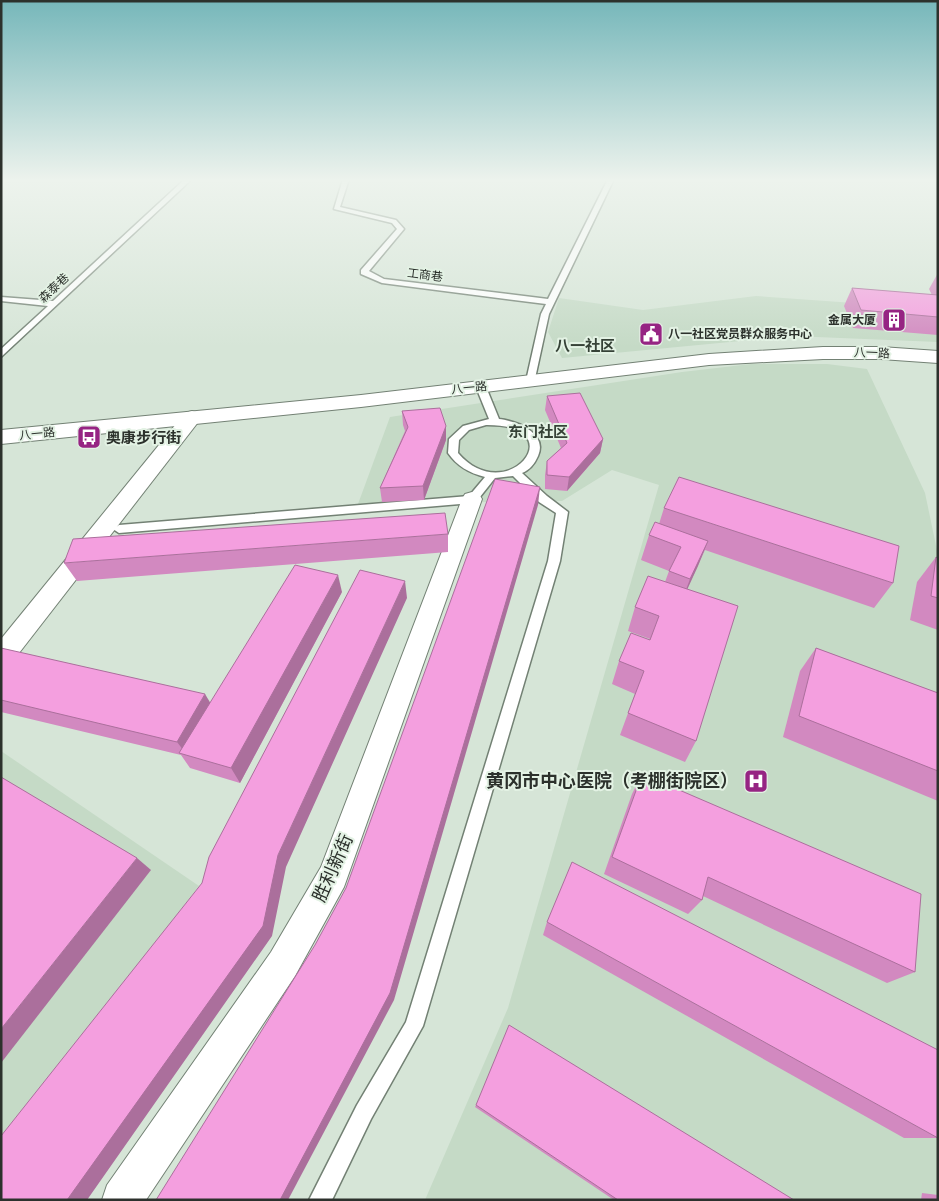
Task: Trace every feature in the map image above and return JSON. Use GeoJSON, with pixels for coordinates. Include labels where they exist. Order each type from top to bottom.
{"type":"FeatureCollection","features":[{"type":"Feature","properties":{"kind":"main road","name":"八一路"},"geometry":{"type":"LineString","coordinates":[[1,437],[481,388],[697,360],[857,352],[938,357]]}},
{"type":"Feature","properties":{"kind":"street"},"geometry":{"type":"LineString","coordinates":[[7,650],[192,418]]}},
{"type":"Feature","properties":{"kind":"street","name":"胜利新街"},"geometry":{"type":"LineString","coordinates":[[122,1200],[283,964],[333,876],[472,499]]}},
{"type":"Feature","properties":{"kind":"lane","name":"森泰巷"},"geometry":{"type":"LineString","coordinates":[[1,354],[128,235]]}},
{"type":"Feature","properties":{"kind":"lane","name":"工商巷"},"geometry":{"type":"LineString","coordinates":[[395,235],[364,272],[382,280],[551,302]]}},
{"type":"Feature","properties":{"kind":"lane"},"geometry":{"type":"LineString","coordinates":[[531,381],[545,314],[584,235]]}},
{"type":"Feature","properties":{"kind":"lane"},"geometry":{"type":"LineString","coordinates":[[1,299],[54,304]]}},
{"type":"Feature","properties":{"kind":"lane"},"geometry":{"type":"LineString","coordinates":[[481,388],[496,422]]}},
{"type":"Feature","properties":{"kind":"lane"},"geometry":{"type":"LineString","coordinates":[[496,422],[515,426],[530,436],[535,442],[535,456],[530,462],[514,472],[492,475],[471,470],[456,459],[452,446],[454,439],[466,428],[475,424],[496,422]]}},
{"type":"Feature","properties":{"kind":"lane"},"geometry":{"type":"LineString","coordinates":[[320,1200],[364,1112],[414,1026],[554,561],[562,512],[543,500],[514,472]]}},
{"type":"Feature","properties":{"kind":"lane"},"geometry":{"type":"LineString","coordinates":[[119,529],[472,499],[492,475]]}},
{"type":"Feature","properties":{"kind":"shaded area"},"geometry":{"type":"Polygon","coordinates":[[[756,296],[938,309],[938,342],[792,336],[562,358],[548,332],[559,298],[643,310],[756,296]]]}},
{"type":"Feature","properties":{"kind":"shaded area","name":"黄冈市中心医院（考棚街院区）"},"geometry":{"type":"Polygon","coordinates":[[[751,364],[827,364],[867,369],[925,493],[938,555],[938,1200],[425,1200],[508,1008],[659,485],[612,470],[562,501],[358,504],[390,417],[682,372],[751,364]]]}},
{"type":"Feature","properties":{"kind":"shaded area"},"geometry":{"type":"Polygon","coordinates":[[[1,751],[199,886],[1,1144],[1,751]]]}},
{"type":"Feature","properties":{"kind":"building"},"geometry":{"type":"Polygon","coordinates":[[[852,288],[938,295],[938,317],[861,310],[852,288]]]}},
{"type":"Feature","properties":{"kind":"building"},"geometry":{"type":"Polygon","coordinates":[[[580,393],[603,439],[569,477],[547,475],[547,461],[567,443],[547,396],[580,393]]]}},
{"type":"Feature","properties":{"kind":"building"},"geometry":{"type":"Polygon","coordinates":[[[440,408],[446,426],[423,486],[380,488],[408,427],[402,411],[440,408]]]}},
{"type":"Feature","properties":{"kind":"building"},"geometry":{"type":"Polygon","coordinates":[[[679,477],[899,546],[893,583],[664,508],[679,477]]]}},
{"type":"Feature","properties":{"kind":"building"},"geometry":{"type":"Polygon","coordinates":[[[495,479],[540,487],[390,993],[280,1200],[156,1200],[315,945],[346,888],[495,479]]]}},
{"type":"Feature","properties":{"kind":"building"},"geometry":{"type":"Polygon","coordinates":[[[445,513],[448,534],[64,563],[73,539],[445,513]]]}},
{"type":"Feature","properties":{"kind":"building"},"geometry":{"type":"Polygon","coordinates":[[[655,522],[708,541],[690,579],[669,571],[681,547],[649,535],[655,522]]]}},
{"type":"Feature","properties":{"kind":"building"},"geometry":{"type":"Polygon","coordinates":[[[936,557],[938,558],[938,598],[931,596],[936,557]]]}},
{"type":"Feature","properties":{"kind":"building"},"geometry":{"type":"Polygon","coordinates":[[[295,565],[338,575],[231,768],[179,753],[295,565]]]}},
{"type":"Feature","properties":{"kind":"building"},"geometry":{"type":"Polygon","coordinates":[[[360,570],[405,581],[278,855],[263,926],[67,1200],[1,1200],[1,1136],[202,883],[209,857],[360,570]]]}},
{"type":"Feature","properties":{"kind":"building"},"geometry":{"type":"Polygon","coordinates":[[[648,576],[738,606],[696,741],[628,713],[644,671],[619,661],[631,633],[650,640],[659,616],[635,607],[648,576]]]}},
{"type":"Feature","properties":{"kind":"building"},"geometry":{"type":"Polygon","coordinates":[[[1,648],[205,694],[177,742],[1,700],[1,648]]]}},
{"type":"Feature","properties":{"kind":"building"},"geometry":{"type":"Polygon","coordinates":[[[816,648],[938,693],[938,771],[799,716],[816,648]]]}},
{"type":"Feature","properties":{"kind":"building"},"geometry":{"type":"Polygon","coordinates":[[[642,774],[921,894],[915,972],[708,877],[702,900],[612,857],[642,774]]]}},
{"type":"Feature","properties":{"kind":"building"},"geometry":{"type":"Polygon","coordinates":[[[1,777],[137,858],[1,1029],[1,777]]]}},
{"type":"Feature","properties":{"kind":"building"},"geometry":{"type":"Polygon","coordinates":[[[572,862],[938,1050],[938,1138],[547,922],[572,862]]]}},
{"type":"Feature","properties":{"kind":"building"},"geometry":{"type":"Polygon","coordinates":[[[509,1025],[794,1200],[618,1200],[476,1105],[509,1025]]]}},
{"type":"Feature","properties":{"kind":"place","name":"金属大厦"},"geometry":{"type":"Point","coordinates":[894,320]}},
{"type":"Feature","properties":{"kind":"place","name":"八一社区党员群众服务中心"},"geometry":{"type":"Point","coordinates":[651,334]}},
{"type":"Feature","properties":{"kind":"place","name":"奥康步行街"},"geometry":{"type":"Point","coordinates":[89,437]}},
{"type":"Feature","properties":{"kind":"place","name":"黄冈市中心医院（考棚街院区）"},"geometry":{"type":"Point","coordinates":[756,781]}},
{"type":"Feature","properties":{"kind":"district","name":"八一社区"},"geometry":{"type":"Point","coordinates":[585,345]}},
{"type":"Feature","properties":{"kind":"district","name":"东门社区"},"geometry":{"type":"Point","coordinates":[538,431]}}]}
